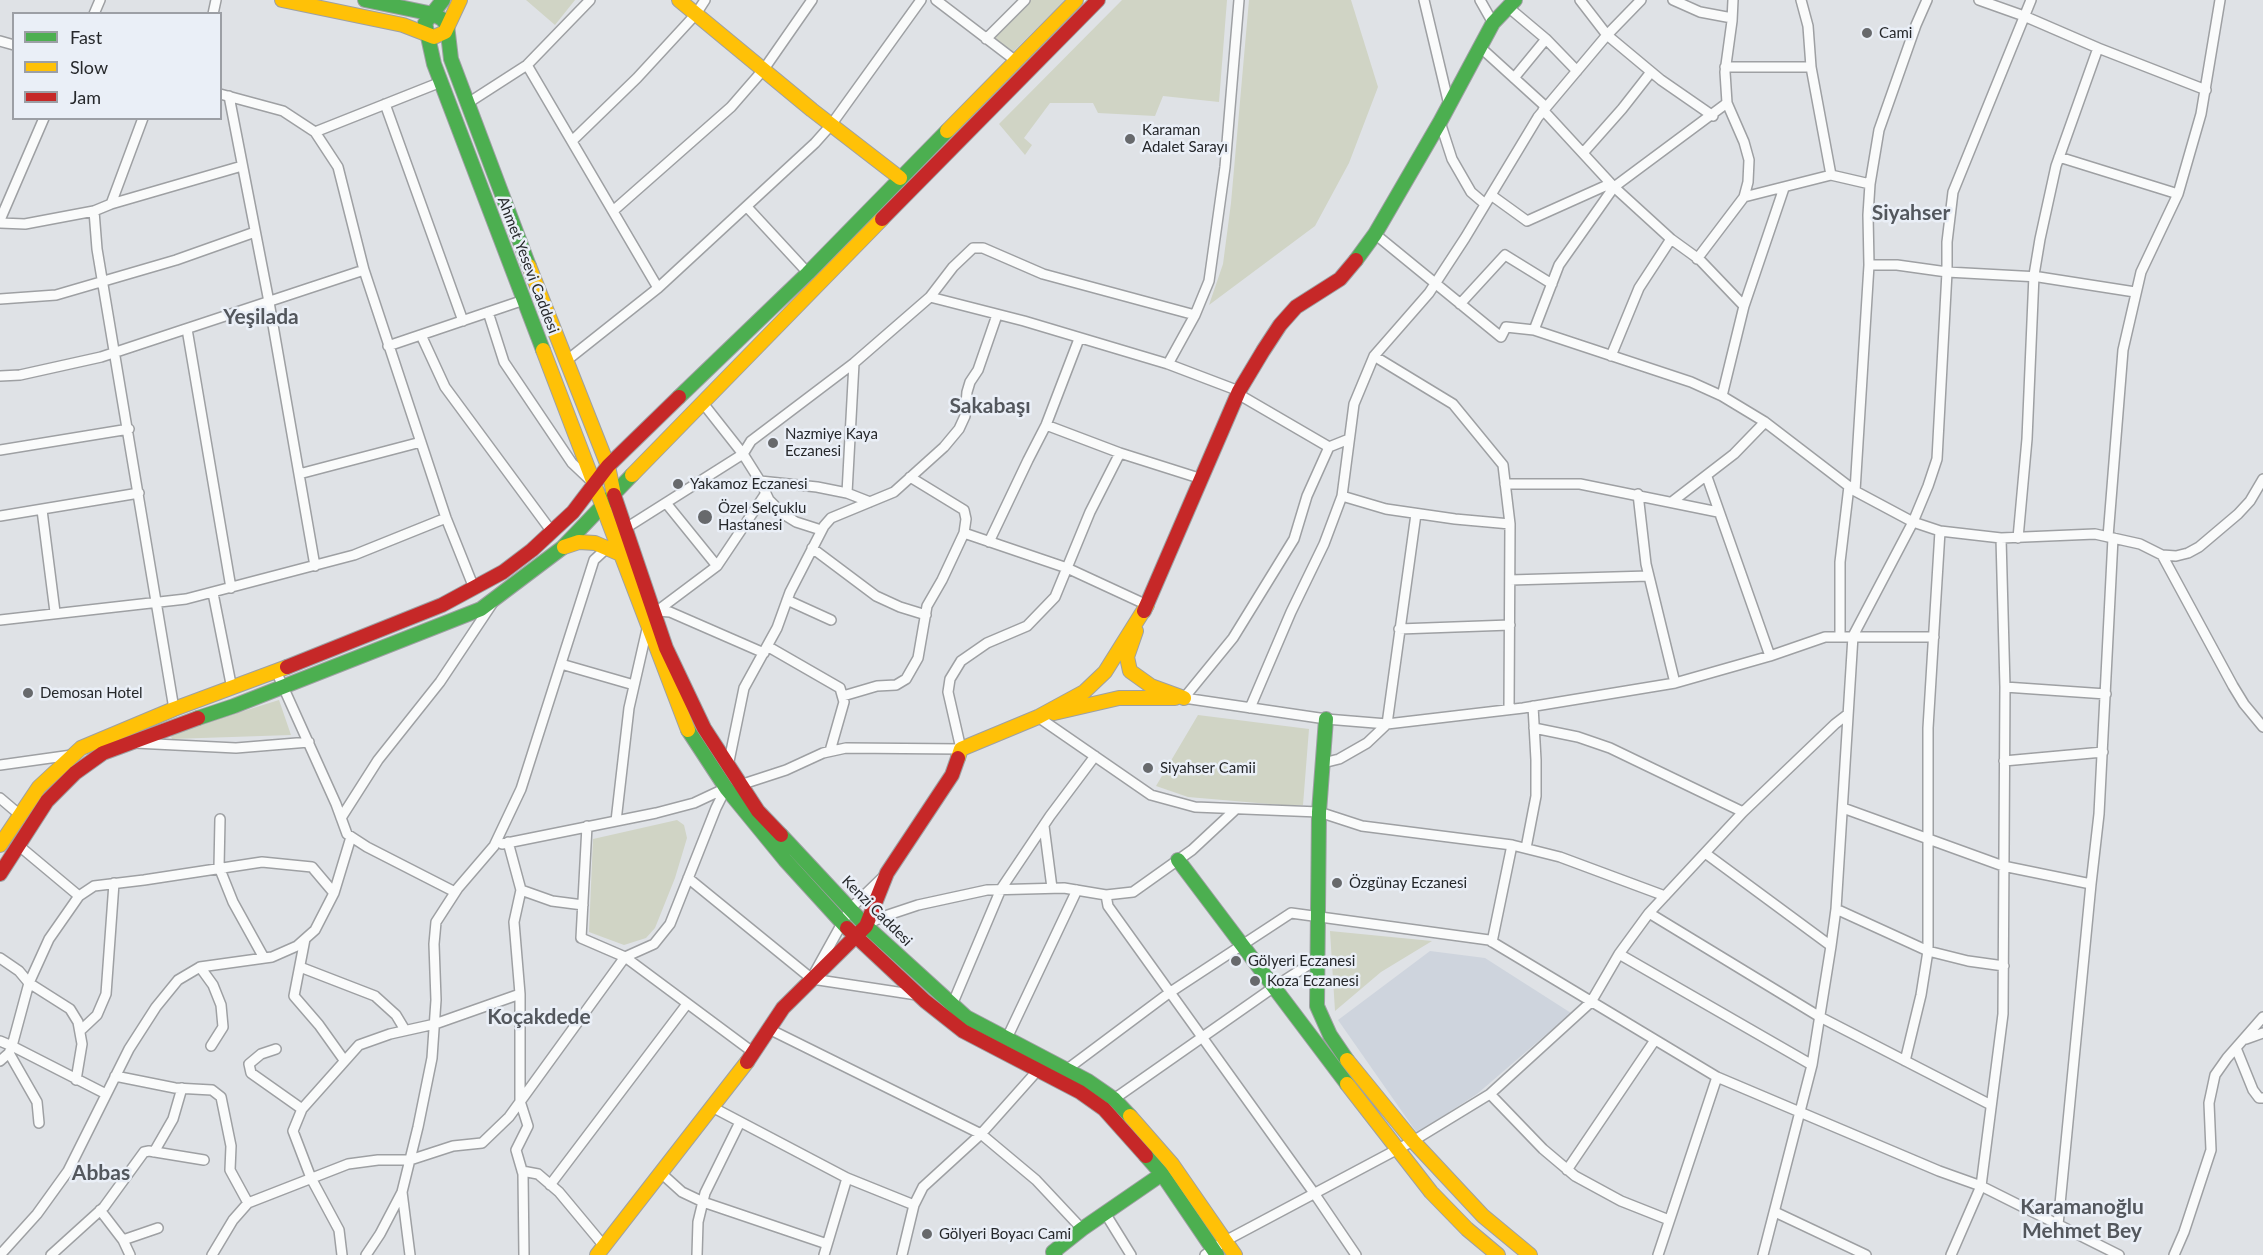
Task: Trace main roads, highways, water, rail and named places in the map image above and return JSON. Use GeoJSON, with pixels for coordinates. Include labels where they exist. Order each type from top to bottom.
{"type":"FeatureCollection","features":[{"type":"Feature","properties":{"kind":"main road"},"geometry":{"type":"LineString","coordinates":[[282,0],[403,25],[434,37],[440,36],[460,0]]}},
{"type":"Feature","properties":{"kind":"main road"},"geometry":{"type":"LineString","coordinates":[[365,0],[433,14],[447,25]]}},
{"type":"Feature","properties":{"kind":"main road"},"geometry":{"type":"LineString","coordinates":[[427,35],[425,23],[443,0]]}},
{"type":"Feature","properties":{"kind":"main road"},"geometry":{"type":"LineString","coordinates":[[679,0],[831,125],[900,178]]}},
{"type":"Feature","properties":{"kind":"main road"},"geometry":{"type":"LineString","coordinates":[[0,845],[39,788],[72,755],[91,743],[442,605],[502,572],[532,550],[573,512],[608,466],[808,273],[1076,0]]}},
{"type":"Feature","properties":{"kind":"main road"},"geometry":{"type":"LineString","coordinates":[[0,874],[47,801],[75,773],[103,753],[285,687],[481,609],[562,548],[702,402],[1098,0]]}},
{"type":"Feature","properties":{"kind":"main road"},"geometry":{"type":"LineString","coordinates":[[1038,717],[1119,698],[1127,695],[1133,688],[1134,679],[1127,657],[1147,604],[1239,393],[1280,325],[1296,307],[1340,279],[1375,234],[1440,122],[1493,23],[1511,3]]}},
{"type":"Feature","properties":{"kind":"main road","name":"Ahmet Yesevi Caddesi"},"geometry":{"type":"LineString","coordinates":[[447,25],[451,59],[608,466],[615,494]]}},
{"type":"Feature","properties":{"kind":"main road","name":"Ahmet Yesevi Caddesi"},"geometry":{"type":"LineString","coordinates":[[427,35],[441,82],[601,506]]}},
{"type":"Feature","properties":{"kind":"main road","name":"Kenzi Caddesi"},"geometry":{"type":"LineString","coordinates":[[615,494],[666,648],[704,728],[728,766],[733,787],[866,926],[966,1017],[1066,1070],[1114,1099],[1172,1164],[1235,1255]]}},
{"type":"Feature","properties":{"kind":"main road","name":"Kenzi Caddesi"},"geometry":{"type":"LineString","coordinates":[[601,506],[612,551],[684,724],[785,860],[855,936],[963,1031],[1080,1092],[1104,1109],[1162,1174],[1212,1253]]}},
{"type":"Feature","properties":{"kind":"main road"},"geometry":{"type":"LineString","coordinates":[[562,548],[579,542],[590,543],[612,551]]}},
{"type":"Feature","properties":{"kind":"main road"},"geometry":{"type":"LineString","coordinates":[[601,1250],[754,1053],[783,1008],[866,926],[887,873],[952,775],[961,749],[1038,717],[1083,692],[1105,672],[1118,666],[1130,671],[1150,686],[1184,698],[1119,698],[1110,696],[1103,689],[1102,680],[1105,672],[1147,604]]}},
{"type":"Feature","properties":{"kind":"main road"},"geometry":{"type":"LineString","coordinates":[[1326,720],[1319,812],[1320,918],[1316,960],[1317,1006],[1330,1035],[1351,1065],[1413,1141],[1483,1216],[1530,1255]]}},
{"type":"Feature","properties":{"kind":"main road"},"geometry":{"type":"LineString","coordinates":[[1178,860],[1396,1149],[1467,1229],[1498,1255]]}},
{"type":"Feature","properties":{"kind":"main road"},"geometry":{"type":"LineString","coordinates":[[1052,1254],[1082,1228],[1162,1174]]}},
{"type":"Feature","properties":{"kind":"place","name":"Cami"},"geometry":{"type":"Point","coordinates":[1867,33]}},
{"type":"Feature","properties":{"kind":"place","name":"Karaman Adalet Sarayı"},"geometry":{"type":"Point","coordinates":[1130,139]}},
{"type":"Feature","properties":{"kind":"place","name":"Nazmiye Kaya Eczanesi"},"geometry":{"type":"Point","coordinates":[773,443]}},
{"type":"Feature","properties":{"kind":"place","name":"Yakamoz Eczanesi"},"geometry":{"type":"Point","coordinates":[678,484]}},
{"type":"Feature","properties":{"kind":"place","name":"Özel Selçuklu Hastanesi"},"geometry":{"type":"Point","coordinates":[705,517]}},
{"type":"Feature","properties":{"kind":"place","name":"Demosan Hotel"},"geometry":{"type":"Point","coordinates":[28,693]}},
{"type":"Feature","properties":{"kind":"place","name":"Siyahser Camii"},"geometry":{"type":"Point","coordinates":[1148,768]}},
{"type":"Feature","properties":{"kind":"place","name":"Özgünay Eczanesi"},"geometry":{"type":"Point","coordinates":[1337,883]}},
{"type":"Feature","properties":{"kind":"place","name":"Gölyeri Eczanesi"},"geometry":{"type":"Point","coordinates":[1236,961]}},
{"type":"Feature","properties":{"kind":"place","name":"Koza Eczanesi"},"geometry":{"type":"Point","coordinates":[1255,981]}},
{"type":"Feature","properties":{"kind":"place","name":"Gölyeri Boyacı Cami"},"geometry":{"type":"Point","coordinates":[927,1234]}},
{"type":"Feature","properties":{"kind":"district","name":"Siyahser"},"geometry":{"type":"Point","coordinates":[1911,213]}},
{"type":"Feature","properties":{"kind":"district","name":"Yeşilada"},"geometry":{"type":"Point","coordinates":[261,317]}},
{"type":"Feature","properties":{"kind":"district","name":"Sakabaşı"},"geometry":{"type":"Point","coordinates":[990,406]}},
{"type":"Feature","properties":{"kind":"district","name":"Koçakdede"},"geometry":{"type":"Point","coordinates":[539,1017]}},
{"type":"Feature","properties":{"kind":"district","name":"Abbas"},"geometry":{"type":"Point","coordinates":[101,1173]}},
{"type":"Feature","properties":{"kind":"district","name":"Karamanoğlu Mehmet Bey"},"geometry":{"type":"Point","coordinates":[2082,1219]}}]}
